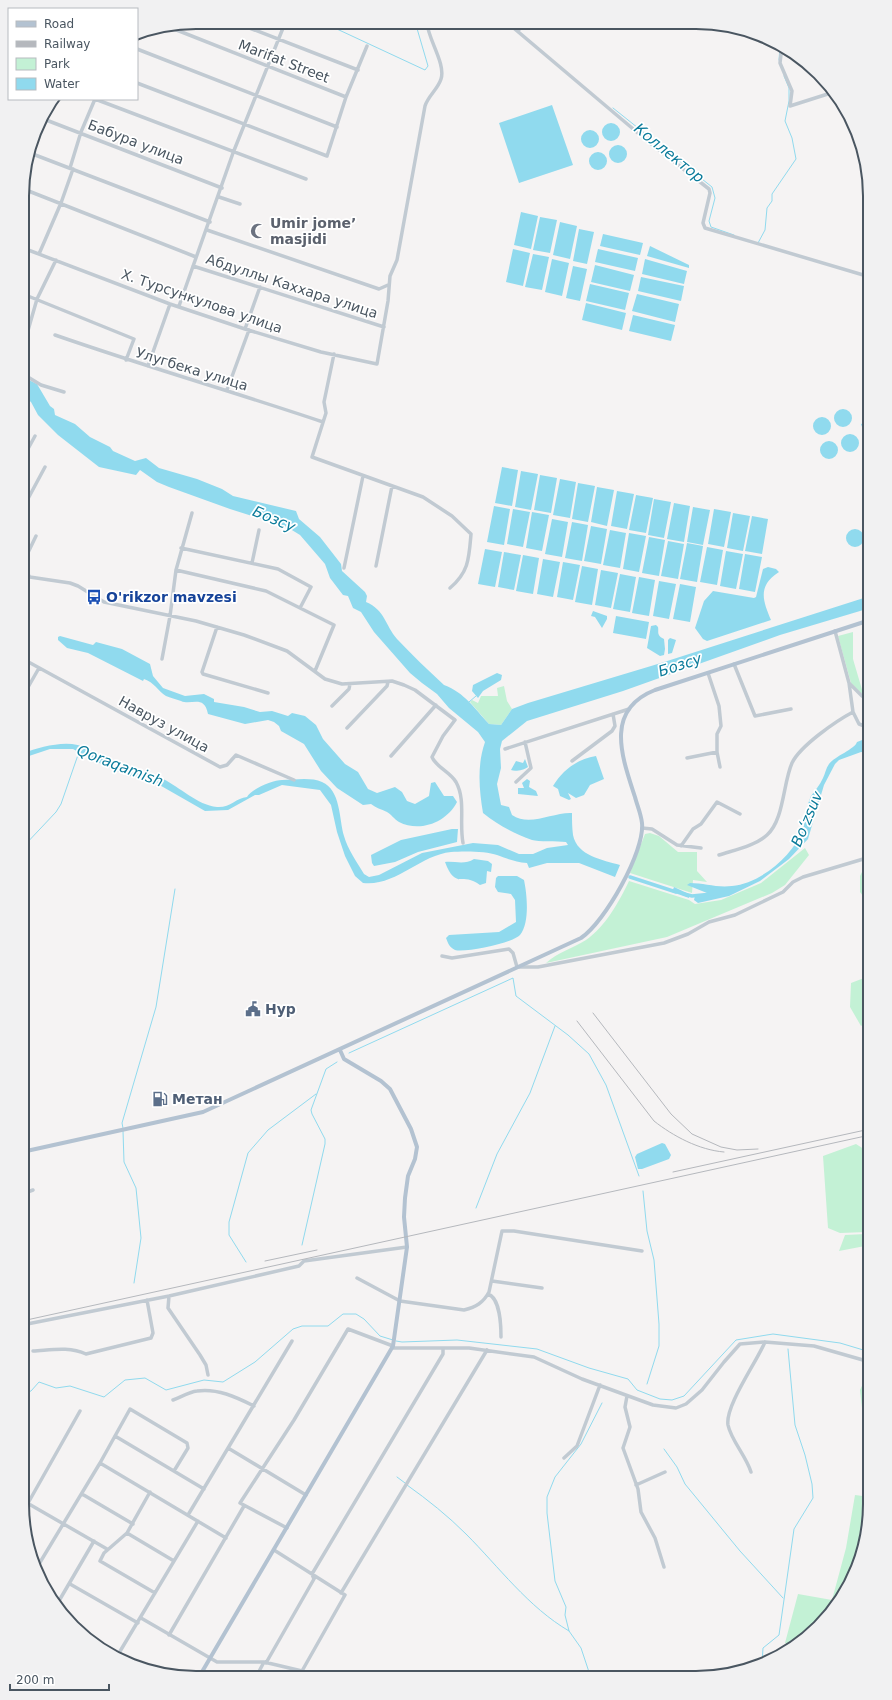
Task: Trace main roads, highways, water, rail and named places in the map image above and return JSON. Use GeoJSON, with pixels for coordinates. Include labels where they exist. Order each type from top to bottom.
{"type":"FeatureCollection","features":[{"type":"Feature","properties":{"kind":"main road"},"geometry":{"type":"LineString","coordinates":[[29,1150],[203,1112],[578,940],[595,926],[623,883],[638,844],[642,828],[642,818],[630,782],[620,739],[621,725],[629,709],[639,698],[649,692],[863,622]]}},
{"type":"Feature","properties":{"kind":"main road"},"geometry":{"type":"LineString","coordinates":[[340,1050],[344,1059]]}},
{"type":"Feature","properties":{"kind":"main road"},"geometry":{"type":"LineString","coordinates":[[202,1671],[393,1347],[407,1247],[404,1208],[408,1176],[417,1153],[415,1142],[398,1103],[390,1089],[336,1054],[332,1054]]}},
{"type":"Feature","properties":{"kind":"water"},"geometry":{"type":"Polygon","coordinates":[[[552,105],[573,165],[519,183],[499,123],[552,105]]]}},
{"type":"Feature","properties":{"kind":"water"},"geometry":{"type":"Polygon","coordinates":[[[611,123],[617,126],[620,132],[617,138],[611,141],[605,138],[602,132],[605,126],[611,123]]]}},
{"type":"Feature","properties":{"kind":"water"},"geometry":{"type":"Polygon","coordinates":[[[590,130],[596,133],[599,139],[596,145],[590,148],[584,145],[581,139],[584,133],[590,130]]]}},
{"type":"Feature","properties":{"kind":"water"},"geometry":{"type":"Polygon","coordinates":[[[618,145],[624,148],[627,154],[624,160],[618,163],[612,160],[609,154],[612,148],[618,145]]]}},
{"type":"Feature","properties":{"kind":"water"},"geometry":{"type":"Polygon","coordinates":[[[598,152],[604,155],[607,161],[604,167],[598,170],[592,167],[589,161],[592,155],[598,152]]]}},
{"type":"Feature","properties":{"kind":"water"},"geometry":{"type":"Polygon","coordinates":[[[521,212],[538,216],[531,249],[514,245],[521,212]]]}},
{"type":"Feature","properties":{"kind":"water"},"geometry":{"type":"Polygon","coordinates":[[[540,217],[557,220],[550,253],[533,250],[540,217]]]}},
{"type":"Feature","properties":{"kind":"water"},"geometry":{"type":"Polygon","coordinates":[[[560,222],[577,226],[570,259],[553,255],[560,222]]]}},
{"type":"Feature","properties":{"kind":"water"},"geometry":{"type":"Polygon","coordinates":[[[579,229],[594,232],[587,264],[573,261],[579,229]]]}},
{"type":"Feature","properties":{"kind":"water"},"geometry":{"type":"Polygon","coordinates":[[[603,234],[643,243],[640,255],[600,246],[603,234]]]}},
{"type":"Feature","properties":{"kind":"water"},"geometry":{"type":"Polygon","coordinates":[[[650,246],[689,265],[689,268],[647,256],[650,246]]]}},
{"type":"Feature","properties":{"kind":"water"},"geometry":{"type":"Polygon","coordinates":[[[513,249],[530,253],[523,286],[506,282],[513,249]]]}},
{"type":"Feature","properties":{"kind":"water"},"geometry":{"type":"Polygon","coordinates":[[[598,249],[638,258],[635,271],[595,262],[598,249]]]}},
{"type":"Feature","properties":{"kind":"water"},"geometry":{"type":"Polygon","coordinates":[[[533,254],[549,257],[542,290],[525,287],[533,254]]]}},
{"type":"Feature","properties":{"kind":"water"},"geometry":{"type":"Polygon","coordinates":[[[552,259],[569,263],[562,296],[545,292],[552,259]]]}},
{"type":"Feature","properties":{"kind":"water"},"geometry":{"type":"Polygon","coordinates":[[[645,259],[687,271],[684,284],[642,274],[645,259]]]}},
{"type":"Feature","properties":{"kind":"water"},"geometry":{"type":"Polygon","coordinates":[[[595,265],[634,275],[630,291],[591,282],[595,265]]]}},
{"type":"Feature","properties":{"kind":"water"},"geometry":{"type":"Polygon","coordinates":[[[573,266],[587,269],[580,301],[566,298],[573,266]]]}},
{"type":"Feature","properties":{"kind":"water"},"geometry":{"type":"Polygon","coordinates":[[[641,277],[684,286],[681,301],[638,291],[641,277]]]}},
{"type":"Feature","properties":{"kind":"water"},"geometry":{"type":"Polygon","coordinates":[[[590,284],[629,293],[625,310],[586,301],[590,284]]]}},
{"type":"Feature","properties":{"kind":"water"},"geometry":{"type":"Polygon","coordinates":[[[637,294],[679,304],[675,322],[632,311],[637,294]]]}},
{"type":"Feature","properties":{"kind":"water"},"geometry":{"type":"Polygon","coordinates":[[[586,303],[626,313],[622,330],[582,320],[586,303]]]}},
{"type":"Feature","properties":{"kind":"water"},"geometry":{"type":"Polygon","coordinates":[[[633,315],[675,325],[671,341],[629,331],[633,315]]]}},
{"type":"Feature","properties":{"kind":"water","name":"Бозсу"},"geometry":{"type":"Polygon","coordinates":[[[29,380],[37,384],[50,406],[54,409],[55,415],[75,424],[90,437],[110,447],[113,451],[135,461],[146,458],[159,468],[197,479],[222,489],[233,496],[296,511],[299,519],[320,537],[341,564],[342,571],[365,592],[367,596],[366,602],[377,609],[397,639],[444,685],[458,692],[464,697],[489,724],[501,725],[512,709],[528,703],[661,663],[863,598],[863,610],[780,635],[623,691],[527,721],[502,741],[500,749],[501,768],[497,784],[501,805],[509,807],[512,815],[526,820],[572,813],[573,835],[575,842],[580,848],[592,856],[620,865],[615,877],[579,863],[547,863],[529,868],[527,863],[493,854],[462,851],[440,854],[386,880],[375,883],[363,883],[355,876],[345,856],[337,832],[331,805],[320,790],[282,785],[259,795],[255,795],[228,810],[205,811],[149,779],[129,776],[107,767],[73,749],[50,749],[29,756],[29,751],[47,746],[64,744],[81,746],[119,769],[158,777],[203,803],[217,807],[229,805],[247,797],[257,788],[273,782],[302,779],[318,780],[333,791],[338,806],[344,836],[348,846],[364,874],[369,877],[379,875],[422,853],[473,843],[498,845],[519,854],[533,854],[547,848],[568,845],[566,842],[535,841],[526,838],[513,832],[483,813],[480,795],[480,768],[482,751],[485,742],[478,732],[449,708],[437,694],[410,673],[374,632],[361,612],[353,608],[348,596],[343,595],[330,578],[325,564],[300,535],[287,527],[230,509],[169,487],[157,482],[140,470],[136,475],[99,467],[58,435],[38,415],[29,400],[29,380]]]}},
{"type":"Feature","properties":{"kind":"water"},"geometry":{"type":"Polygon","coordinates":[[[843,409],[849,412],[852,418],[849,424],[843,427],[837,424],[834,418],[837,412],[843,409]]]}},
{"type":"Feature","properties":{"kind":"water"},"geometry":{"type":"Polygon","coordinates":[[[822,417],[828,420],[831,426],[828,432],[822,435],[816,432],[813,426],[816,420],[822,417]]]}},
{"type":"Feature","properties":{"kind":"water"},"geometry":{"type":"Polygon","coordinates":[[[850,434],[856,437],[859,443],[856,449],[850,452],[844,449],[841,443],[844,437],[850,434]]]}},
{"type":"Feature","properties":{"kind":"water"},"geometry":{"type":"Polygon","coordinates":[[[829,441],[835,444],[838,450],[835,456],[829,459],[823,456],[820,450],[823,444],[829,441]]]}},
{"type":"Feature","properties":{"kind":"water"},"geometry":{"type":"Polygon","coordinates":[[[502,467],[518,470],[512,506],[495,503],[502,467]]]}},
{"type":"Feature","properties":{"kind":"water"},"geometry":{"type":"Polygon","coordinates":[[[521,471],[538,474],[531,510],[515,507],[521,471]]]}},
{"type":"Feature","properties":{"kind":"water"},"geometry":{"type":"Polygon","coordinates":[[[540,475],[557,478],[551,513],[534,510],[540,475]]]}},
{"type":"Feature","properties":{"kind":"water"},"geometry":{"type":"Polygon","coordinates":[[[560,479],[576,482],[570,518],[553,515],[560,479]]]}},
{"type":"Feature","properties":{"kind":"water"},"geometry":{"type":"Polygon","coordinates":[[[578,483],[595,486],[588,522],[572,519],[578,483]]]}},
{"type":"Feature","properties":{"kind":"water"},"geometry":{"type":"Polygon","coordinates":[[[597,487],[614,490],[607,526],[591,522],[597,487]]]}},
{"type":"Feature","properties":{"kind":"water"},"geometry":{"type":"Polygon","coordinates":[[[617,491],[634,494],[627,529],[611,526],[617,491]]]}},
{"type":"Feature","properties":{"kind":"water"},"geometry":{"type":"Polygon","coordinates":[[[636,495],[653,498],[646,533],[629,530],[636,495]]]}},
{"type":"Feature","properties":{"kind":"water"},"geometry":{"type":"Polygon","coordinates":[[[654,499],[671,502],[664,538],[648,535],[654,499]]]}},
{"type":"Feature","properties":{"kind":"water"},"geometry":{"type":"Polygon","coordinates":[[[674,503],[690,506],[684,542],[667,539],[674,503]]]}},
{"type":"Feature","properties":{"kind":"water"},"geometry":{"type":"Polygon","coordinates":[[[494,506],[510,509],[504,545],[487,542],[494,506]]]}},
{"type":"Feature","properties":{"kind":"water"},"geometry":{"type":"Polygon","coordinates":[[[693,507],[710,510],[703,545],[687,542],[693,507]]]}},
{"type":"Feature","properties":{"kind":"water"},"geometry":{"type":"Polygon","coordinates":[[[513,509],[530,512],[523,547],[507,544],[513,509]]]}},
{"type":"Feature","properties":{"kind":"water"},"geometry":{"type":"Polygon","coordinates":[[[714,509],[731,512],[724,547],[708,544],[714,509]]]}},
{"type":"Feature","properties":{"kind":"water"},"geometry":{"type":"Polygon","coordinates":[[[532,512],[549,515],[542,551],[526,548],[532,512]]]}},
{"type":"Feature","properties":{"kind":"water"},"geometry":{"type":"Polygon","coordinates":[[[733,513],[750,516],[743,551],[727,548],[733,513]]]}},
{"type":"Feature","properties":{"kind":"water"},"geometry":{"type":"Polygon","coordinates":[[[752,516],[768,519],[762,554],[745,551],[752,516]]]}},
{"type":"Feature","properties":{"kind":"water"},"geometry":{"type":"Polygon","coordinates":[[[552,519],[568,522],[562,557],[545,554],[552,519]]]}},
{"type":"Feature","properties":{"kind":"water"},"geometry":{"type":"Polygon","coordinates":[[[572,522],[588,525],[582,561],[565,558],[572,522]]]}},
{"type":"Feature","properties":{"kind":"water"},"geometry":{"type":"Polygon","coordinates":[[[591,526],[607,529],[601,564],[584,561],[591,526]]]}},
{"type":"Feature","properties":{"kind":"water"},"geometry":{"type":"Polygon","coordinates":[[[855,529],[863,535],[863,541],[861,544],[855,547],[849,544],[846,538],[849,532],[855,529]]]}},
{"type":"Feature","properties":{"kind":"water"},"geometry":{"type":"Polygon","coordinates":[[[610,530],[626,533],[620,568],[603,565],[610,530]]]}},
{"type":"Feature","properties":{"kind":"water"},"geometry":{"type":"Polygon","coordinates":[[[629,533],[646,536],[639,572],[623,569],[629,533]]]}},
{"type":"Feature","properties":{"kind":"water"},"geometry":{"type":"Polygon","coordinates":[[[649,537],[665,540],[659,576],[642,573],[649,537]]]}},
{"type":"Feature","properties":{"kind":"water"},"geometry":{"type":"Polygon","coordinates":[[[668,541],[684,544],[678,579],[661,576],[668,541]]]}},
{"type":"Feature","properties":{"kind":"water"},"geometry":{"type":"Polygon","coordinates":[[[687,543],[703,546],[697,582],[680,579],[687,543]]]}},
{"type":"Feature","properties":{"kind":"water"},"geometry":{"type":"Polygon","coordinates":[[[707,547],[723,550],[717,585],[700,582],[707,547]]]}},
{"type":"Feature","properties":{"kind":"water"},"geometry":{"type":"Polygon","coordinates":[[[485,549],[502,552],[495,587],[478,584],[485,549]]]}},
{"type":"Feature","properties":{"kind":"water"},"geometry":{"type":"Polygon","coordinates":[[[726,551],[743,554],[736,589],[720,586],[726,551]]]}},
{"type":"Feature","properties":{"kind":"water"},"geometry":{"type":"Polygon","coordinates":[[[504,552],[521,555],[514,590],[498,587],[504,552]]]}},
{"type":"Feature","properties":{"kind":"water"},"geometry":{"type":"Polygon","coordinates":[[[745,554],[762,557],[755,592],[739,589],[745,554]]]}},
{"type":"Feature","properties":{"kind":"water"},"geometry":{"type":"Polygon","coordinates":[[[523,555],[539,558],[533,594],[516,591],[523,555]]]}},
{"type":"Feature","properties":{"kind":"water"},"geometry":{"type":"Polygon","coordinates":[[[543,559],[560,562],[553,597],[537,594],[543,559]]]}},
{"type":"Feature","properties":{"kind":"water"},"geometry":{"type":"Polygon","coordinates":[[[563,562],[580,565],[573,600],[557,597],[563,562]]]}},
{"type":"Feature","properties":{"kind":"water"},"geometry":{"type":"Polygon","coordinates":[[[582,566],[598,569],[592,605],[575,602],[582,566]]]}},
{"type":"Feature","properties":{"kind":"water"},"geometry":{"type":"Polygon","coordinates":[[[768,567],[776,569],[779,572],[767,583],[764,594],[764,600],[771,620],[707,641],[703,639],[695,628],[704,601],[713,591],[754,598],[756,597],[763,569],[768,567]]]}},
{"type":"Feature","properties":{"kind":"water"},"geometry":{"type":"Polygon","coordinates":[[[601,570],[618,573],[611,608],[595,605],[601,570]]]}},
{"type":"Feature","properties":{"kind":"water"},"geometry":{"type":"Polygon","coordinates":[[[620,574],[636,577],[630,612],[613,609],[620,574]]]}},
{"type":"Feature","properties":{"kind":"water"},"geometry":{"type":"Polygon","coordinates":[[[639,577],[655,580],[649,616],[632,613],[639,577]]]}},
{"type":"Feature","properties":{"kind":"water"},"geometry":{"type":"Polygon","coordinates":[[[659,581],[676,584],[669,619],[653,616],[659,581]]]}},
{"type":"Feature","properties":{"kind":"water"},"geometry":{"type":"Polygon","coordinates":[[[680,584],[696,587],[690,622],[673,619],[680,584]]]}},
{"type":"Feature","properties":{"kind":"water"},"geometry":{"type":"Polygon","coordinates":[[[593,611],[607,616],[602,628],[595,617],[591,616],[593,611]]]}},
{"type":"Feature","properties":{"kind":"water"},"geometry":{"type":"Polygon","coordinates":[[[616,616],[649,622],[646,639],[613,633],[616,616]]]}},
{"type":"Feature","properties":{"kind":"water"},"geometry":{"type":"Polygon","coordinates":[[[656,625],[658,627],[659,635],[664,639],[664,655],[660,656],[647,648],[651,626],[656,625]]]}},
{"type":"Feature","properties":{"kind":"water"},"geometry":{"type":"Polygon","coordinates":[[[60,636],[93,645],[96,642],[122,649],[150,664],[153,676],[163,688],[185,696],[204,694],[214,699],[214,702],[244,707],[260,712],[272,711],[288,716],[292,713],[305,716],[316,725],[323,739],[345,764],[358,772],[368,789],[377,793],[395,787],[402,792],[407,801],[415,804],[429,796],[431,783],[435,782],[444,796],[453,796],[457,802],[447,815],[432,824],[416,826],[399,822],[387,812],[371,804],[363,805],[337,788],[321,771],[304,744],[281,731],[279,726],[274,722],[268,720],[245,724],[208,714],[204,704],[200,702],[185,702],[168,697],[147,680],[144,679],[143,681],[88,653],[67,648],[58,640],[58,637],[60,636]]]}},
{"type":"Feature","properties":{"kind":"water"},"geometry":{"type":"Polygon","coordinates":[[[670,638],[676,640],[672,653],[668,654],[668,640],[670,638]]]}},
{"type":"Feature","properties":{"kind":"water"},"geometry":{"type":"Polygon","coordinates":[[[497,673],[502,675],[501,680],[483,691],[478,698],[472,691],[473,685],[497,673]]]}},
{"type":"Feature","properties":{"kind":"water","name":"Boʻzsuv"},"geometry":{"type":"Polygon","coordinates":[[[863,740],[863,752],[839,760],[835,764],[824,785],[808,839],[789,859],[760,881],[729,896],[698,903],[694,900],[695,896],[707,896],[707,893],[687,885],[690,883],[721,886],[743,884],[765,874],[784,858],[792,849],[803,829],[809,800],[822,781],[827,767],[832,761],[853,747],[857,742],[863,740]]]}},
{"type":"Feature","properties":{"kind":"water"},"geometry":{"type":"Polygon","coordinates":[[[596,756],[604,779],[590,785],[584,795],[576,798],[568,793],[571,799],[569,800],[560,796],[558,789],[553,786],[561,775],[571,766],[589,757],[596,756]]]}},
{"type":"Feature","properties":{"kind":"water"},"geometry":{"type":"Polygon","coordinates":[[[525,759],[528,767],[515,771],[511,770],[516,761],[523,763],[525,759]]]}},
{"type":"Feature","properties":{"kind":"water"},"geometry":{"type":"Polygon","coordinates":[[[527,779],[530,781],[529,787],[536,791],[538,796],[518,794],[518,788],[524,788],[522,783],[527,779]]]}},
{"type":"Feature","properties":{"kind":"water"},"geometry":{"type":"Polygon","coordinates":[[[458,829],[457,842],[418,852],[395,862],[374,866],[372,863],[371,855],[401,840],[458,829]]]}},
{"type":"Feature","properties":{"kind":"water"},"geometry":{"type":"Polygon","coordinates":[[[474,859],[488,861],[492,864],[491,872],[487,871],[486,883],[480,885],[474,881],[456,878],[449,871],[445,862],[464,862],[474,859]]]}},
{"type":"Feature","properties":{"kind":"water"},"geometry":{"type":"Polygon","coordinates":[[[498,876],[517,876],[524,880],[527,908],[525,923],[520,935],[516,938],[489,947],[460,951],[453,949],[449,945],[446,938],[449,935],[499,932],[516,922],[515,900],[511,894],[498,892],[495,887],[496,878],[498,876]]]}},
{"type":"Feature","properties":{"kind":"water"},"geometry":{"type":"Polygon","coordinates":[[[674,887],[689,894],[689,898],[672,892],[674,887]]]}},
{"type":"Feature","properties":{"kind":"water"},"geometry":{"type":"Polygon","coordinates":[[[662,1143],[665,1144],[671,1155],[669,1159],[642,1169],[638,1169],[635,1157],[637,1154],[662,1143]]]}},
{"type":"Feature","properties":{"kind":"waterway","name":"Коллектор"},"geometry":{"type":"LineString","coordinates":[[337,29],[425,70],[428,66],[417,29]]}},
{"type":"Feature","properties":{"kind":"waterway","name":"Коллектор"},"geometry":{"type":"LineString","coordinates":[[779,60],[780,51]]}},
{"type":"Feature","properties":{"kind":"waterway","name":"Коллектор"},"geometry":{"type":"LineString","coordinates":[[758,243],[765,230],[767,208],[772,201],[772,194],[796,159],[792,138],[785,121],[789,101],[789,88],[784,76]]}},
{"type":"Feature","properties":{"kind":"waterway","name":"Коллектор"},"geometry":{"type":"LineString","coordinates":[[613,108],[712,187],[715,198],[709,221],[711,227],[734,235]]}},
{"type":"Feature","properties":{"kind":"waterway"},"geometry":{"type":"LineString","coordinates":[[469,702],[476,696]]}},
{"type":"Feature","properties":{"kind":"waterway","name":"Qoraqamish"},"geometry":{"type":"LineString","coordinates":[[29,841],[56,812],[61,804],[79,752]]}},
{"type":"Feature","properties":{"kind":"waterway"},"geometry":{"type":"LineString","coordinates":[[630,877],[676,892]]}},
{"type":"Feature","properties":{"kind":"waterway"},"geometry":{"type":"LineString","coordinates":[[123,1128],[122,1123],[156,1007],[175,889]]}},
{"type":"Feature","properties":{"kind":"waterway"},"geometry":{"type":"LineString","coordinates":[[684,894],[692,896],[712,894]]}},
{"type":"Feature","properties":{"kind":"waterway"},"geometry":{"type":"LineString","coordinates":[[349,1053],[513,978],[516,996],[568,1035],[589,1054],[606,1085],[639,1176]]}},
{"type":"Feature","properties":{"kind":"waterway"},"geometry":{"type":"LineString","coordinates":[[476,1208],[497,1154],[530,1093],[555,1026]]}},
{"type":"Feature","properties":{"kind":"waterway"},"geometry":{"type":"LineString","coordinates":[[302,1245],[325,1144],[325,1139],[311,1110],[326,1069],[337,1062]]}},
{"type":"Feature","properties":{"kind":"waterway"},"geometry":{"type":"LineString","coordinates":[[246,1262],[229,1235],[229,1222],[248,1153],[268,1130],[316,1094]]}},
{"type":"Feature","properties":{"kind":"waterway"},"geometry":{"type":"LineString","coordinates":[[123,1131],[124,1162],[136,1188],[141,1238],[134,1283]]}},
{"type":"Feature","properties":{"kind":"waterway"},"geometry":{"type":"LineString","coordinates":[[643,1191],[647,1231],[654,1260],[659,1324],[659,1346],[647,1384]]}},
{"type":"Feature","properties":{"kind":"waterway"},"geometry":{"type":"LineString","coordinates":[[29,1392],[39,1382],[56,1388],[70,1386],[104,1397],[125,1380],[145,1378],[166,1390],[204,1380],[223,1382],[255,1362],[293,1329],[302,1326],[328,1326],[343,1314],[356,1314],[364,1319],[380,1336],[393,1340]]}},
{"type":"Feature","properties":{"kind":"waterway"},"geometry":{"type":"LineString","coordinates":[[396,1341],[457,1340],[537,1349],[589,1368],[628,1379],[637,1390],[660,1399],[672,1400],[684,1396],[736,1340],[773,1334],[840,1343],[863,1350]]}},
{"type":"Feature","properties":{"kind":"waterway"},"geometry":{"type":"LineString","coordinates":[[762,1657],[763,1648],[779,1635],[794,1529],[813,1498],[812,1484],[805,1455],[795,1425],[788,1349]]}},
{"type":"Feature","properties":{"kind":"waterway"},"geometry":{"type":"LineString","coordinates":[[589,1671],[581,1648],[569,1631],[565,1615],[566,1607],[555,1581],[547,1513],[547,1497],[555,1477],[581,1444],[602,1403]]}},
{"type":"Feature","properties":{"kind":"waterway"},"geometry":{"type":"LineString","coordinates":[[664,1449],[677,1467],[685,1484],[740,1551],[783,1598]]}},
{"type":"Feature","properties":{"kind":"waterway"},"geometry":{"type":"LineString","coordinates":[[397,1477],[405,1483]]}},
{"type":"Feature","properties":{"kind":"waterway"},"geometry":{"type":"LineString","coordinates":[[407,1485],[438,1508],[459,1527],[514,1586],[540,1610],[569,1631]]}},
{"type":"Feature","properties":{"kind":"railway"},"geometry":{"type":"LineString","coordinates":[[593,1013],[671,1114],[692,1134],[721,1147],[737,1150],[758,1149]]}},
{"type":"Feature","properties":{"kind":"railway"},"geometry":{"type":"LineString","coordinates":[[577,1021],[654,1121],[669,1132],[696,1145],[715,1151],[724,1152]]}},
{"type":"Feature","properties":{"kind":"railway"},"geometry":{"type":"LineString","coordinates":[[673,1172],[863,1131]]}},
{"type":"Feature","properties":{"kind":"railway"},"geometry":{"type":"LineString","coordinates":[[29,1319],[863,1137]]}},
{"type":"Feature","properties":{"kind":"railway"},"geometry":{"type":"LineString","coordinates":[[265,1261],[317,1250]]}},
{"type":"Feature","properties":{"kind":"place","name":"Umir jome’ masjidi"},"geometry":{"type":"Point","coordinates":[258,231]}},
{"type":"Feature","properties":{"kind":"place","name":"O'rikzor mavzesi"},"geometry":{"type":"Point","coordinates":[94,597]}},
{"type":"Feature","properties":{"kind":"place","name":"Нур"},"geometry":{"type":"Point","coordinates":[253,1009]}},
{"type":"Feature","properties":{"kind":"place","name":"Метан"},"geometry":{"type":"Point","coordinates":[160,1099]}}]}
